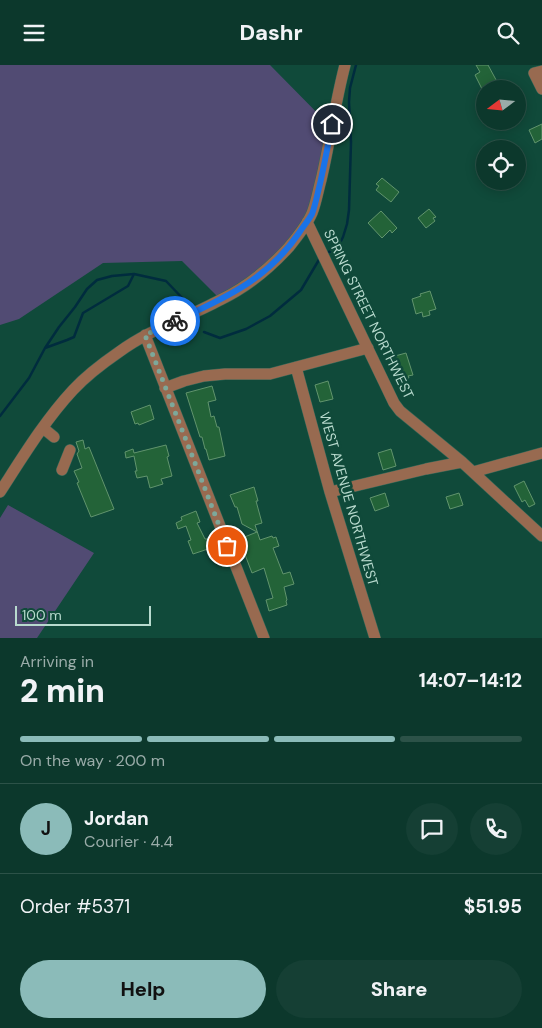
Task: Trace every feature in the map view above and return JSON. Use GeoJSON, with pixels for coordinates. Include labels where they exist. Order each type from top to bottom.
{"type":"FeatureCollection","features":[{"type":"Feature","properties":{"kind":"street"},"geometry":{"type":"LineString","coordinates":[[0,492],[59,406],[74,389],[98,368],[121,350],[145,335],[221,300],[242,288],[261,275],[294,241],[312,213],[325,162],[345,65]]}},
{"type":"Feature","properties":{"kind":"street"},"geometry":{"type":"LineString","coordinates":[[542,71],[534,73],[542,89]]}},
{"type":"Feature","properties":{"kind":"street","name":"SPRING STREET NORTHWEST"},"geometry":{"type":"LineString","coordinates":[[307,222],[394,403],[400,411],[462,462],[542,536]]}},
{"type":"Feature","properties":{"kind":"street"},"geometry":{"type":"LineString","coordinates":[[145,335],[264,638]]}},
{"type":"Feature","properties":{"kind":"street"},"geometry":{"type":"LineString","coordinates":[[165,387],[204,376],[270,374],[368,349]]}},
{"type":"Feature","properties":{"kind":"street","name":"WEST AVENUE NORTHWEST"},"geometry":{"type":"LineString","coordinates":[[296,367],[330,492],[375,638]]}},
{"type":"Feature","properties":{"kind":"street"},"geometry":{"type":"LineString","coordinates":[[43,428],[54,437]]}},
{"type":"Feature","properties":{"kind":"street"},"geometry":{"type":"LineString","coordinates":[[62,470],[70,450]]}},
{"type":"Feature","properties":{"kind":"street"},"geometry":{"type":"LineString","coordinates":[[27,451],[38,457]]}},
{"type":"Feature","properties":{"kind":"street"},"geometry":{"type":"LineString","coordinates":[[473,472],[542,453]]}},
{"type":"Feature","properties":{"kind":"street"},"geometry":{"type":"LineString","coordinates":[[330,492],[462,462]]}},
{"type":"Feature","properties":{"kind":"shaded area"},"geometry":{"type":"Polygon","coordinates":[[[0,65],[270,65],[336,132],[313,218],[272,262],[219,298],[182,261],[103,263],[19,319],[0,325],[0,65]]]}},
{"type":"Feature","properties":{"kind":"shaded area"},"geometry":{"type":"Polygon","coordinates":[[[8,505],[94,553],[37,638],[0,638],[0,518],[8,505]]]}},
{"type":"Feature","properties":{"kind":"building"},"geometry":{"type":"Polygon","coordinates":[[[476,65],[488,65],[496,80],[478,80],[475,75],[480,72],[476,65]]]}},
{"type":"Feature","properties":{"kind":"building"},"geometry":{"type":"Polygon","coordinates":[[[542,124],[542,139],[535,143],[529,130],[542,124]]]}},
{"type":"Feature","properties":{"kind":"building"},"geometry":{"type":"Polygon","coordinates":[[[382,178],[399,192],[391,202],[376,190],[379,186],[376,184],[382,178]]]}},
{"type":"Feature","properties":{"kind":"building"},"geometry":{"type":"Polygon","coordinates":[[[429,209],[436,217],[433,218],[435,221],[426,228],[418,218],[429,209]]]}},
{"type":"Feature","properties":{"kind":"building"},"geometry":{"type":"Polygon","coordinates":[[[381,211],[397,228],[392,233],[390,230],[382,238],[368,223],[381,211]]]}},
{"type":"Feature","properties":{"kind":"building"},"geometry":{"type":"Polygon","coordinates":[[[430,291],[436,309],[429,311],[430,315],[423,317],[422,312],[416,314],[412,299],[430,291]]]}},
{"type":"Feature","properties":{"kind":"building"},"geometry":{"type":"Polygon","coordinates":[[[406,353],[413,375],[401,380],[395,356],[406,353]]]}},
{"type":"Feature","properties":{"kind":"building"},"geometry":{"type":"Polygon","coordinates":[[[328,381],[333,399],[320,402],[315,385],[328,381]]]}},
{"type":"Feature","properties":{"kind":"building"},"geometry":{"type":"Polygon","coordinates":[[[212,386],[216,400],[208,402],[211,417],[214,416],[217,427],[219,427],[225,456],[209,460],[186,393],[212,386]]]}},
{"type":"Feature","properties":{"kind":"building"},"geometry":{"type":"Polygon","coordinates":[[[150,405],[154,419],[139,425],[138,423],[135,424],[131,412],[150,405]]]}},
{"type":"Feature","properties":{"kind":"building"},"geometry":{"type":"Polygon","coordinates":[[[83,440],[85,449],[89,447],[114,509],[91,517],[74,471],[82,468],[77,454],[79,451],[76,442],[83,440]]]}},
{"type":"Feature","properties":{"kind":"building"},"geometry":{"type":"Polygon","coordinates":[[[166,445],[172,476],[161,479],[163,484],[150,488],[147,476],[137,478],[134,456],[126,458],[125,452],[133,449],[134,453],[166,445]]]}},
{"type":"Feature","properties":{"kind":"building"},"geometry":{"type":"Polygon","coordinates":[[[391,449],[396,466],[383,470],[378,453],[391,449]]]}},
{"type":"Feature","properties":{"kind":"building"},"geometry":{"type":"Polygon","coordinates":[[[524,481],[535,504],[529,507],[525,500],[522,502],[514,486],[524,481]]]}},
{"type":"Feature","properties":{"kind":"building"},"geometry":{"type":"Polygon","coordinates":[[[254,487],[262,523],[255,525],[260,540],[272,536],[273,538],[276,537],[279,546],[273,548],[283,574],[290,572],[294,584],[284,587],[287,605],[269,611],[266,600],[273,598],[264,568],[252,573],[237,540],[257,532],[242,524],[237,507],[235,507],[230,495],[254,487]]]}},
{"type":"Feature","properties":{"kind":"building"},"geometry":{"type":"Polygon","coordinates":[[[385,493],[389,506],[375,511],[370,498],[385,493]]]}},
{"type":"Feature","properties":{"kind":"building"},"geometry":{"type":"Polygon","coordinates":[[[459,493],[463,505],[450,509],[446,497],[459,493]]]}},
{"type":"Feature","properties":{"kind":"building"},"geometry":{"type":"Polygon","coordinates":[[[196,511],[200,522],[197,523],[205,539],[207,539],[209,547],[193,554],[188,541],[191,540],[186,526],[178,529],[176,523],[182,520],[181,517],[196,511]]]}},
{"type":"Feature","properties":{"kind":"waterway"},"geometry":{"type":"LineString","coordinates":[[326,253],[337,249],[347,224],[351,142],[349,102],[350,88],[356,65]]}},
{"type":"Feature","properties":{"kind":"waterway"},"geometry":{"type":"LineString","coordinates":[[204,332],[220,338],[246,329],[270,316],[301,290],[320,258]]}},
{"type":"Feature","properties":{"kind":"waterway"},"geometry":{"type":"LineString","coordinates":[[45,348],[87,289],[97,280],[112,276],[134,274]]}},
{"type":"Feature","properties":{"kind":"waterway"},"geometry":{"type":"LineString","coordinates":[[0,416],[29,378],[45,348],[74,337],[83,313],[128,286],[134,274],[166,281],[187,303]]}},
{"type":"Feature","properties":{"kind":"way so far"},"geometry":{"type":"LineString","coordinates":[[175,321],[145,335],[227,546]]}},
{"type":"Feature","properties":{"kind":"route"},"geometry":{"type":"LineString","coordinates":[[175,321],[242,288],[261,275],[294,241],[312,213],[325,162],[332,124]]}}]}
